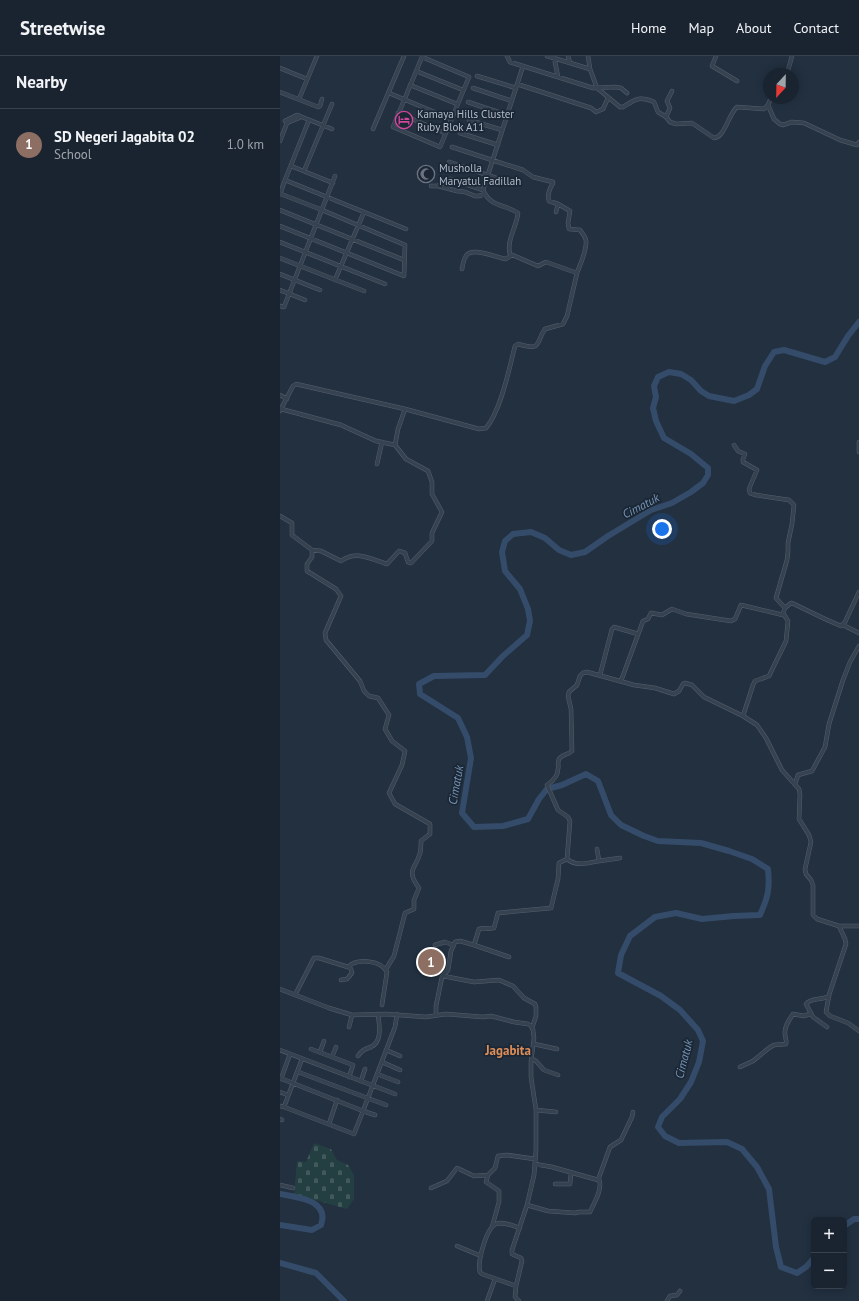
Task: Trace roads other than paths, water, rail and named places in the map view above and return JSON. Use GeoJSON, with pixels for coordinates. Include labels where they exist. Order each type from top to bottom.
{"type":"FeatureCollection","features":[{"type":"Feature","properties":{"kind":"street"},"geometry":{"type":"LineString","coordinates":[[299,99],[316,57],[309,56]]}},
{"type":"Feature","properties":{"kind":"street"},"geometry":{"type":"LineString","coordinates":[[374,129],[404,56]]}},
{"type":"Feature","properties":{"kind":"street"},"geometry":{"type":"LineString","coordinates":[[507,56],[510,62],[593,88],[615,87],[621,88],[627,93]]}},
{"type":"Feature","properties":{"kind":"street"},"geometry":{"type":"LineString","coordinates":[[547,56],[590,69]]}},
{"type":"Feature","properties":{"kind":"street"},"geometry":{"type":"LineString","coordinates":[[568,56],[570,63]]}},
{"type":"Feature","properties":{"kind":"street"},"geometry":{"type":"LineString","coordinates":[[588,56],[590,69],[597,88],[622,108],[639,99],[654,102],[658,112],[666,117],[670,122],[675,124],[687,122],[693,124],[711,137],[715,138],[722,134],[728,119],[737,107],[763,109],[768,106],[774,118],[780,124],[783,125],[792,122],[804,123],[840,140],[857,145],[859,142]]}},
{"type":"Feature","properties":{"kind":"street"},"geometry":{"type":"LineString","coordinates":[[716,56],[712,66],[737,81]]}},
{"type":"Feature","properties":{"kind":"street"},"geometry":{"type":"LineString","coordinates":[[789,68],[792,56]]}},
{"type":"Feature","properties":{"kind":"street"},"geometry":{"type":"LineString","coordinates":[[422,57],[469,77],[440,147],[393,127],[410,85],[422,57]]}},
{"type":"Feature","properties":{"kind":"street"},"geometry":{"type":"LineString","coordinates":[[554,57],[558,77]]}},
{"type":"Feature","properties":{"kind":"street"},"geometry":{"type":"LineString","coordinates":[[431,186],[438,186],[457,192],[465,192],[475,196],[479,196],[484,192],[488,175],[523,66]]}},
{"type":"Feature","properties":{"kind":"street"},"geometry":{"type":"LineString","coordinates":[[280,68],[307,79]]}},
{"type":"Feature","properties":{"kind":"street"},"geometry":{"type":"LineString","coordinates":[[416,71],[463,90]]}},
{"type":"Feature","properties":{"kind":"street"},"geometry":{"type":"LineString","coordinates":[[478,76],[591,108],[596,112],[603,109],[608,98]]}},
{"type":"Feature","properties":{"kind":"street"},"geometry":{"type":"LineString","coordinates":[[410,85],[457,104]]}},
{"type":"Feature","properties":{"kind":"street"},"geometry":{"type":"LineString","coordinates":[[473,88],[512,101]]}},
{"type":"Feature","properties":{"kind":"street"},"geometry":{"type":"LineString","coordinates":[[666,117],[670,108],[666,101],[672,91]]}},
{"type":"Feature","properties":{"kind":"street"},"geometry":{"type":"LineString","coordinates":[[280,92],[318,108],[322,99]]}},
{"type":"Feature","properties":{"kind":"street"},"geometry":{"type":"LineString","coordinates":[[389,93],[451,119]]}},
{"type":"Feature","properties":{"kind":"street"},"geometry":{"type":"LineString","coordinates":[[468,102],[507,115]]}},
{"type":"Feature","properties":{"kind":"street"},"geometry":{"type":"LineString","coordinates":[[304,171],[332,104]]}},
{"type":"Feature","properties":{"kind":"street"},"geometry":{"type":"LineString","coordinates":[[398,114],[445,133]]}},
{"type":"Feature","properties":{"kind":"street"},"geometry":{"type":"LineString","coordinates":[[280,141],[286,122],[297,115],[332,129]]}},
{"type":"Feature","properties":{"kind":"street"},"geometry":{"type":"LineString","coordinates":[[280,118],[286,122]]}},
{"type":"Feature","properties":{"kind":"street"},"geometry":{"type":"LineString","coordinates":[[280,226],[404,276],[405,245],[280,194],[309,120]]}},
{"type":"Feature","properties":{"kind":"street"},"geometry":{"type":"LineString","coordinates":[[469,120],[502,130]]}},
{"type":"Feature","properties":{"kind":"street"},"geometry":{"type":"LineString","coordinates":[[460,133],[498,145]]}},
{"type":"Feature","properties":{"kind":"street"},"geometry":{"type":"LineString","coordinates":[[280,516],[292,524],[292,535],[312,550],[321,551],[340,562],[347,557],[357,555],[387,564],[398,550],[405,553],[408,562],[411,563],[432,541],[432,533],[442,512],[432,494],[432,482],[428,471],[406,459],[395,445],[365,437],[341,425],[281,410],[293,386],[296,384],[405,409],[479,430],[486,428],[498,403],[505,385],[515,346],[518,344],[528,347],[539,343],[545,329],[563,324],[567,316],[577,274],[584,254],[586,239],[580,230],[569,229],[568,223],[570,211],[549,201],[548,199],[553,182],[533,177],[523,170],[452,146]]}},
{"type":"Feature","properties":{"kind":"street"},"geometry":{"type":"LineString","coordinates":[[449,162],[499,179]]}},
{"type":"Feature","properties":{"kind":"street"},"geometry":{"type":"LineString","coordinates":[[291,166],[333,183]]}},
{"type":"Feature","properties":{"kind":"street"},"geometry":{"type":"LineString","coordinates":[[280,306],[284,308],[335,176]]}},
{"type":"Feature","properties":{"kind":"street"},"geometry":{"type":"LineString","coordinates":[[438,186],[445,180],[450,179],[484,192],[495,204],[518,213],[509,249],[510,254],[538,266],[546,262],[577,274]]}},
{"type":"Feature","properties":{"kind":"street"},"geometry":{"type":"LineString","coordinates":[[285,180],[406,229]]}},
{"type":"Feature","properties":{"kind":"street"},"geometry":{"type":"LineString","coordinates":[[556,212],[558,204]]}},
{"type":"Feature","properties":{"kind":"street"},"geometry":{"type":"LineString","coordinates":[[280,210],[404,260]]}},
{"type":"Feature","properties":{"kind":"street"},"geometry":{"type":"LineString","coordinates":[[335,280],[364,212]]}},
{"type":"Feature","properties":{"kind":"street"},"geometry":{"type":"LineString","coordinates":[[280,242],[385,284]]}},
{"type":"Feature","properties":{"kind":"street"},"geometry":{"type":"LineString","coordinates":[[462,269],[465,257],[469,253],[478,252],[506,259],[512,255]]}},
{"type":"Feature","properties":{"kind":"street"},"geometry":{"type":"LineString","coordinates":[[280,258],[364,291]]}},
{"type":"Feature","properties":{"kind":"street"},"geometry":{"type":"LineString","coordinates":[[280,274],[320,290]]}},
{"type":"Feature","properties":{"kind":"street"},"geometry":{"type":"LineString","coordinates":[[280,290],[305,300]]}},
{"type":"Feature","properties":{"kind":"street"},"geometry":{"type":"LineString","coordinates":[[280,396],[287,399]]}},
{"type":"Feature","properties":{"kind":"street"},"geometry":{"type":"LineString","coordinates":[[395,445],[398,429],[405,409]]}},
{"type":"Feature","properties":{"kind":"street"},"geometry":{"type":"LineString","coordinates":[[377,464],[382,442]]}},
{"type":"Feature","properties":{"kind":"street"},"geometry":{"type":"LineString","coordinates":[[859,442],[859,452]]}},
{"type":"Feature","properties":{"kind":"street"},"geometry":{"type":"LineString","coordinates":[[734,445],[738,451],[745,454],[743,462],[757,470],[749,489],[750,492],[756,495],[789,500],[794,506],[787,560],[776,598],[785,608]]}},
{"type":"Feature","properties":{"kind":"street"},"geometry":{"type":"LineString","coordinates":[[312,550],[312,557],[307,564],[307,571],[336,589],[341,596],[325,633],[326,640],[360,681],[364,691],[369,696],[378,698],[389,715],[385,729],[392,741],[405,751],[402,765],[389,793],[395,804],[430,824],[430,834],[421,841],[421,853],[412,871],[414,882],[419,888],[414,900],[414,909],[405,913],[394,956],[386,969],[387,975],[382,1005]]}},
{"type":"Feature","properties":{"kind":"street"},"geometry":{"type":"LineString","coordinates":[[843,625],[859,594]]}},
{"type":"Feature","properties":{"kind":"street"},"geometry":{"type":"LineString","coordinates":[[783,615],[785,608],[789,604],[794,604],[824,619],[841,626],[843,625],[859,633]]}},
{"type":"Feature","properties":{"kind":"street"},"geometry":{"type":"LineString","coordinates":[[621,681],[643,621],[647,620],[652,613],[662,615],[670,609],[686,614],[731,621],[735,619],[741,605],[783,615],[788,621],[785,643],[769,676],[755,681],[743,716]]}},
{"type":"Feature","properties":{"kind":"street"},"geometry":{"type":"LineString","coordinates":[[600,675],[612,629],[616,628],[638,634]]}},
{"type":"Feature","properties":{"kind":"street"},"geometry":{"type":"LineString","coordinates":[[795,784],[798,775],[812,771],[821,756],[826,743],[829,724],[837,704],[843,680],[850,662],[859,646]]}},
{"type":"Feature","properties":{"kind":"street"},"geometry":{"type":"LineString","coordinates":[[567,859],[570,820],[558,810],[547,785],[555,778],[557,774],[559,759],[572,751],[571,709],[568,694],[575,688],[583,673],[591,672],[674,694],[679,691],[682,684],[689,684],[694,686],[704,697],[754,722],[760,728],[782,770],[800,791],[799,819],[809,835],[811,842],[804,869],[814,885],[813,915],[817,919],[839,926],[859,926]]}},
{"type":"Feature","properties":{"kind":"street"},"geometry":{"type":"LineString","coordinates":[[597,849],[599,861]]}},
{"type":"Feature","properties":{"kind":"street"},"geometry":{"type":"LineString","coordinates":[[567,859],[570,862],[577,864],[620,858]]}},
{"type":"Feature","properties":{"kind":"street"},"geometry":{"type":"LineString","coordinates":[[474,945],[479,929],[494,928],[498,913],[551,908],[558,879],[559,863],[567,859]]}},
{"type":"Feature","properties":{"kind":"street"},"geometry":{"type":"LineString","coordinates":[[839,926],[846,944],[825,1010],[826,1014],[848,1023],[859,1031]]}},
{"type":"Feature","properties":{"kind":"street"},"geometry":{"type":"LineString","coordinates":[[436,1015],[436,1006],[443,976],[448,970],[453,945],[457,941],[509,957]]}},
{"type":"Feature","properties":{"kind":"street"},"geometry":{"type":"LineString","coordinates":[[435,945],[442,942],[453,945]]}},
{"type":"Feature","properties":{"kind":"street"},"geometry":{"type":"LineString","coordinates":[[295,995],[314,958],[319,958],[348,967],[352,973],[347,979],[341,980]]}},
{"type":"Feature","properties":{"kind":"street"},"geometry":{"type":"LineString","coordinates":[[348,967],[354,962],[369,962],[386,969]]}},
{"type":"Feature","properties":{"kind":"street"},"geometry":{"type":"LineString","coordinates":[[443,976],[474,982],[499,980],[513,986],[524,998],[535,1004],[535,1018],[532,1028]]}},
{"type":"Feature","properties":{"kind":"street"},"geometry":{"type":"LineString","coordinates":[[280,989],[329,1008],[352,1015],[397,1014],[426,1017],[446,1014],[483,1017],[494,1016],[514,1022],[528,1024],[532,1028],[534,1034],[534,1044],[531,1076],[536,1110],[537,1134],[535,1164],[527,1205],[512,1250],[512,1254],[521,1258],[522,1261],[514,1299],[518,1301]]}},
{"type":"Feature","properties":{"kind":"street"},"geometry":{"type":"LineString","coordinates":[[827,1027],[812,1017],[806,1005],[812,1000],[824,998],[829,995]]}},
{"type":"Feature","properties":{"kind":"street"},"geometry":{"type":"LineString","coordinates":[[358,1056],[362,1051],[373,1046],[378,1040],[378,1014]]}},
{"type":"Feature","properties":{"kind":"street"},"geometry":{"type":"LineString","coordinates":[[302,1059],[288,1096],[282,1106],[354,1134],[395,1027],[397,1014]]}},
{"type":"Feature","properties":{"kind":"street"},"geometry":{"type":"LineString","coordinates":[[740,1067],[753,1061],[774,1045],[786,1044],[787,1041],[784,1033],[785,1028],[793,1014],[804,1016],[810,1014]]}},
{"type":"Feature","properties":{"kind":"street"},"geometry":{"type":"LineString","coordinates":[[348,1027],[352,1015]]}},
{"type":"Feature","properties":{"kind":"street"},"geometry":{"type":"LineString","coordinates":[[320,1052],[324,1041]]}},
{"type":"Feature","properties":{"kind":"street"},"geometry":{"type":"LineString","coordinates":[[534,1044],[557,1049]]}},
{"type":"Feature","properties":{"kind":"street"},"geometry":{"type":"LineString","coordinates":[[332,1057],[336,1046]]}},
{"type":"Feature","properties":{"kind":"street"},"geometry":{"type":"LineString","coordinates":[[311,1049],[353,1065],[349,1077]]}},
{"type":"Feature","properties":{"kind":"street"},"geometry":{"type":"LineString","coordinates":[[280,1050],[395,1094]]}},
{"type":"Feature","properties":{"kind":"street"},"geometry":{"type":"LineString","coordinates":[[386,1050],[400,1056]]}},
{"type":"Feature","properties":{"kind":"street"},"geometry":{"type":"LineString","coordinates":[[290,1054],[281,1078],[375,1115]]}},
{"type":"Feature","properties":{"kind":"street"},"geometry":{"type":"LineString","coordinates":[[532,1059],[544,1070],[558,1075]]}},
{"type":"Feature","properties":{"kind":"street"},"geometry":{"type":"LineString","coordinates":[[382,1062],[400,1070]]}},
{"type":"Feature","properties":{"kind":"street"},"geometry":{"type":"LineString","coordinates":[[361,1082],[366,1069]]}},
{"type":"Feature","properties":{"kind":"street"},"geometry":{"type":"LineString","coordinates":[[298,1072],[386,1105]]}},
{"type":"Feature","properties":{"kind":"street"},"geometry":{"type":"LineString","coordinates":[[377,1074],[398,1082]]}},
{"type":"Feature","properties":{"kind":"street"},"geometry":{"type":"LineString","coordinates":[[280,1092],[288,1096]]}},
{"type":"Feature","properties":{"kind":"street"},"geometry":{"type":"LineString","coordinates":[[329,1124],[336,1100]]}},
{"type":"Feature","properties":{"kind":"street"},"geometry":{"type":"LineString","coordinates":[[536,1110],[556,1112]]}},
{"type":"Feature","properties":{"kind":"street"},"geometry":{"type":"LineString","coordinates":[[527,1205],[548,1211],[575,1213],[590,1212],[598,1194],[601,1181],[599,1179],[610,1147],[621,1140],[633,1112]]}},
{"type":"Feature","properties":{"kind":"street"},"geometry":{"type":"LineString","coordinates":[[516,1286],[482,1274],[479,1271],[484,1242],[492,1227],[499,1202],[499,1191],[486,1182],[488,1175],[495,1168],[498,1156],[507,1155],[535,1159]]}},
{"type":"Feature","properties":{"kind":"street"},"geometry":{"type":"LineString","coordinates":[[535,1164],[597,1180],[599,1179]]}},
{"type":"Feature","properties":{"kind":"street"},"geometry":{"type":"LineString","coordinates":[[431,1188],[447,1181],[457,1168],[474,1176],[488,1175]]}},
{"type":"Feature","properties":{"kind":"street"},"geometry":{"type":"LineString","coordinates":[[555,1184],[570,1184],[571,1173]]}},
{"type":"Feature","properties":{"kind":"street"},"geometry":{"type":"LineString","coordinates":[[280,1185],[293,1188]]}},
{"type":"Feature","properties":{"kind":"street"},"geometry":{"type":"LineString","coordinates":[[492,1227],[497,1223],[502,1223],[520,1228]]}},
{"type":"Feature","properties":{"kind":"street"},"geometry":{"type":"LineString","coordinates":[[457,1246],[481,1256]]}},
{"type":"Feature","properties":{"kind":"street"},"geometry":{"type":"LineString","coordinates":[[487,1301],[495,1279]]}},
{"type":"Feature","properties":{"kind":"street"},"geometry":{"type":"LineString","coordinates":[[667,1301],[671,1295],[677,1295],[680,1291]]}},
{"type":"Feature","properties":{"kind":"waterway","name":"Cimatuk"},"geometry":{"type":"LineString","coordinates":[[811,1261],[797,1273],[781,1267],[776,1247],[769,1189],[757,1167],[742,1149],[727,1142],[679,1143],[665,1136],[658,1127],[662,1117],[680,1099],[691,1082],[699,1062],[703,1041],[698,1030],[680,1010],[661,996],[618,973],[621,955],[630,936],[655,917],[676,913],[702,919],[760,915],[768,893],[768,869],[752,859],[729,851],[701,843],[658,841],[621,825],[611,815],[598,781],[586,774],[562,785],[547,789],[539,799],[528,819],[503,826],[474,827],[462,813],[471,758],[467,737],[458,718],[420,694],[419,684],[434,676],[485,675],[503,656],[527,635],[530,621],[528,609],[520,589],[505,571],[502,552],[505,541],[513,534],[531,532],[545,538],[559,550],[571,555],[585,552],[651,510],[672,503],[703,483],[708,475],[708,468],[691,454],[664,438],[656,421],[653,408],[656,397],[654,386],[658,377],[669,372],[681,374],[691,380],[701,391],[709,396],[734,401],[749,395],[757,389],[765,366],[774,352],[784,350],[825,362],[835,357],[859,322]]}},
{"type":"Feature","properties":{"kind":"waterway"},"geometry":{"type":"LineString","coordinates":[[280,1194],[310,1201],[321,1210],[323,1217],[321,1225],[312,1230],[280,1225]]}},
{"type":"Feature","properties":{"kind":"waterway","name":"Cimatuk"},"geometry":{"type":"LineString","coordinates":[[847,1224],[854,1219],[859,1219]]}},
{"type":"Feature","properties":{"kind":"waterway"},"geometry":{"type":"LineString","coordinates":[[280,1263],[316,1273],[344,1301]]}},
{"type":"Feature","properties":{"kind":"place","name":"Kamaya Hills Cluster Ruby Blok A11"},"geometry":{"type":"Point","coordinates":[404,120]}},
{"type":"Feature","properties":{"kind":"place","name":"Musholla Maryatul Fadillah"},"geometry":{"type":"Point","coordinates":[426,174]}},
{"type":"Feature","properties":{"kind":"place","name":"SD Negeri Jagabita 02"},"geometry":{"type":"Point","coordinates":[431,962]}},
{"type":"Feature","properties":{"kind":"district","name":"Jagabita"},"geometry":{"type":"Point","coordinates":[508,1050]}}]}
